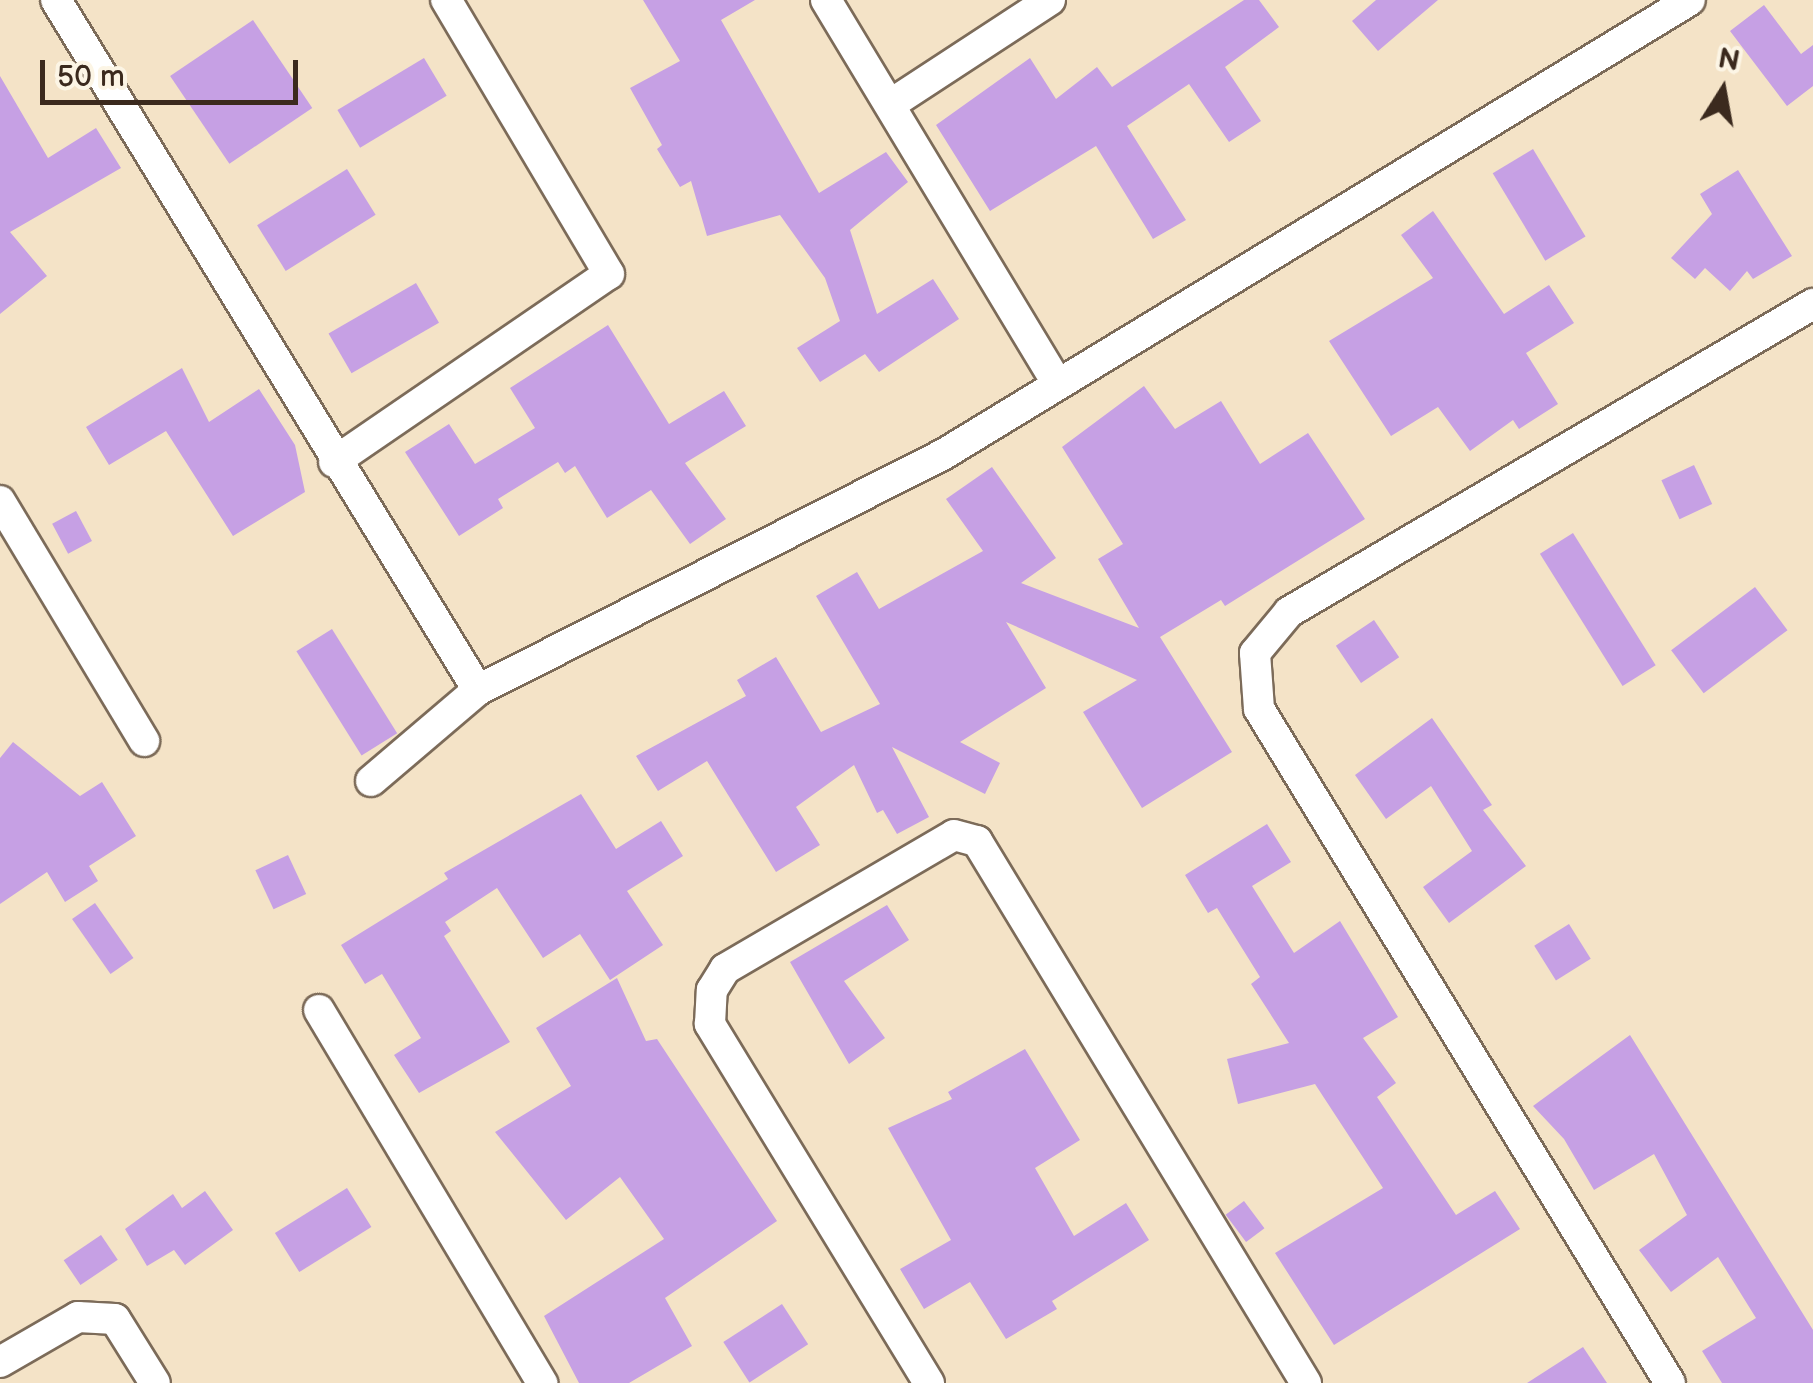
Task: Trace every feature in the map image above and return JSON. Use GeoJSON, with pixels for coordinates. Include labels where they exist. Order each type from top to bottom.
{"type":"FeatureCollection","features":[{"type":"Feature","properties":{"kind":"street"},"geometry":{"type":"LineString","coordinates":[[56,0],[334,462],[478,690]]}},
{"type":"Feature","properties":{"kind":"street"},"geometry":{"type":"LineString","coordinates":[[334,462],[609,274],[446,0]]}},
{"type":"Feature","properties":{"kind":"street"},"geometry":{"type":"LineString","coordinates":[[826,0],[1057,383]]}},
{"type":"Feature","properties":{"kind":"street"},"geometry":{"type":"LineString","coordinates":[[891,104],[1050,0]]}},
{"type":"Feature","properties":{"kind":"street"},"geometry":{"type":"LineString","coordinates":[[371,781],[478,690],[944,454],[1690,0]]}},
{"type":"Feature","properties":{"kind":"street"},"geometry":{"type":"LineString","coordinates":[[1670,1383],[1259,708],[1255,654],[1288,612],[1813,304]]}},
{"type":"Feature","properties":{"kind":"street"},"geometry":{"type":"LineString","coordinates":[[0,501],[144,741]]}},
{"type":"Feature","properties":{"kind":"street"},"geometry":{"type":"LineString","coordinates":[[928,1383],[710,1024],[712,990],[725,969],[954,835],[978,841],[1306,1383]]}},
{"type":"Feature","properties":{"kind":"street"},"geometry":{"type":"LineString","coordinates":[[319,1010],[542,1383]]}},
{"type":"Feature","properties":{"kind":"street"},"geometry":{"type":"LineString","coordinates":[[0,1362],[78,1317],[115,1319],[155,1383]]}},
{"type":"Feature","properties":{"kind":"building"},"geometry":{"type":"Polygon","coordinates":[[[643,0],[755,0],[721,20],[819,193],[886,152],[908,182],[850,230],[877,314],[933,279],[959,319],[879,372],[865,354],[820,382],[797,348],[840,321],[825,278],[780,215],[707,236],[691,181],[680,187],[657,149],[662,145],[630,88],[680,61],[643,0]]]}},
{"type":"Feature","properties":{"kind":"building"},"geometry":{"type":"Polygon","coordinates":[[[1244,0],[1259,0],[1279,27],[1225,67],[1261,121],[1229,142],[1189,84],[1127,126],[1186,220],[1153,239],[1096,146],[990,211],[936,125],[1030,58],[1056,99],[1097,67],[1112,87],[1244,0]]]}},
{"type":"Feature","properties":{"kind":"building"},"geometry":{"type":"Polygon","coordinates":[[[1376,0],[1438,0],[1378,51],[1352,21],[1376,0]]]}},
{"type":"Feature","properties":{"kind":"building"},"geometry":{"type":"Polygon","coordinates":[[[1764,5],[1801,54],[1813,45],[1813,86],[1787,106],[1730,31],[1764,5]]]}},
{"type":"Feature","properties":{"kind":"building"},"geometry":{"type":"Polygon","coordinates":[[[253,20],[312,108],[229,164],[170,76],[253,20]]]}},
{"type":"Feature","properties":{"kind":"building"},"geometry":{"type":"Polygon","coordinates":[[[424,58],[447,96],[360,148],[337,110],[424,58]]]}},
{"type":"Feature","properties":{"kind":"building"},"geometry":{"type":"Polygon","coordinates":[[[0,76],[48,158],[96,128],[121,168],[10,232],[47,276],[0,314],[0,76]]]}},
{"type":"Feature","properties":{"kind":"building"},"geometry":{"type":"Polygon","coordinates":[[[1533,149],[1586,236],[1545,261],[1493,173],[1533,149]]]}},
{"type":"Feature","properties":{"kind":"building"},"geometry":{"type":"Polygon","coordinates":[[[347,169],[376,215],[286,271],[257,225],[347,169]]]}},
{"type":"Feature","properties":{"kind":"building"},"geometry":{"type":"Polygon","coordinates":[[[1738,170],[1792,256],[1753,279],[1747,271],[1730,291],[1705,268],[1695,279],[1671,258],[1712,214],[1700,194],[1738,170]]]}},
{"type":"Feature","properties":{"kind":"building"},"geometry":{"type":"Polygon","coordinates":[[[1433,211],[1504,314],[1549,285],[1574,323],[1526,353],[1558,404],[1519,429],[1513,420],[1470,451],[1438,407],[1391,436],[1329,341],[1433,278],[1401,235],[1433,211]]]}},
{"type":"Feature","properties":{"kind":"building"},"geometry":{"type":"Polygon","coordinates":[[[416,283],[439,323],[352,373],[329,334],[416,283]]]}},
{"type":"Feature","properties":{"kind":"building"},"geometry":{"type":"Polygon","coordinates":[[[608,325],[669,424],[724,391],[746,426],[685,463],[726,519],[690,544],[651,490],[607,518],[575,466],[565,473],[558,462],[498,499],[503,508],[459,536],[405,452],[449,424],[475,464],[535,428],[510,388],[608,325]]]}},
{"type":"Feature","properties":{"kind":"building"},"geometry":{"type":"Polygon","coordinates":[[[182,368],[209,422],[259,389],[295,445],[305,492],[233,536],[166,431],[109,465],[86,427],[182,368]]]}},
{"type":"Feature","properties":{"kind":"building"},"geometry":{"type":"Polygon","coordinates":[[[1144,386],[1175,429],[1221,401],[1260,464],[1308,433],[1365,519],[1225,606],[1221,600],[1160,637],[1232,752],[1142,808],[1083,712],[1137,680],[1006,622],[1046,688],[960,742],[1000,763],[985,794],[892,747],[929,817],[897,834],[883,810],[877,813],[854,765],[796,807],[820,845],[776,872],[707,761],[658,791],[636,756],[746,696],[737,680],[776,657],[821,732],[880,704],[816,596],[857,572],[879,609],[983,551],[946,499],[992,467],[1056,558],[1021,583],[1139,628],[1098,559],[1123,544],[1062,447],[1144,386]]]}},
{"type":"Feature","properties":{"kind":"building"},"geometry":{"type":"Polygon","coordinates":[[[1694,465],[1712,504],[1680,519],[1661,480],[1694,465]]]}},
{"type":"Feature","properties":{"kind":"building"},"geometry":{"type":"Polygon","coordinates":[[[76,511],[92,541],[68,554],[52,524],[76,511]]]}},
{"type":"Feature","properties":{"kind":"building"},"geometry":{"type":"Polygon","coordinates":[[[1573,533],[1656,665],[1623,686],[1540,554],[1573,533]]]}},
{"type":"Feature","properties":{"kind":"building"},"geometry":{"type":"Polygon","coordinates":[[[1755,587],[1787,630],[1704,693],[1671,650],[1755,587]]]}},
{"type":"Feature","properties":{"kind":"building"},"geometry":{"type":"Polygon","coordinates":[[[1374,620],[1399,657],[1361,683],[1336,646],[1374,620]]]}},
{"type":"Feature","properties":{"kind":"building"},"geometry":{"type":"Polygon","coordinates":[[[332,629],[397,733],[362,756],[296,651],[332,629]]]}},
{"type":"Feature","properties":{"kind":"building"},"geometry":{"type":"Polygon","coordinates":[[[1432,718],[1492,805],[1483,810],[1526,866],[1449,923],[1423,887],[1472,851],[1431,786],[1386,819],[1355,775],[1432,718]]]}},
{"type":"Feature","properties":{"kind":"building"},"geometry":{"type":"Polygon","coordinates":[[[13,742],[80,796],[102,782],[136,836],[89,866],[98,881],[65,902],[47,872],[0,904],[0,758],[13,742]]]}},
{"type":"Feature","properties":{"kind":"building"},"geometry":{"type":"Polygon","coordinates":[[[581,794],[616,849],[661,821],[683,856],[627,891],[663,945],[610,980],[580,934],[543,958],[497,888],[445,922],[451,931],[444,936],[510,1042],[419,1093],[394,1055],[421,1038],[382,974],[365,984],[341,945],[448,879],[444,873],[581,794]]]}},
{"type":"Feature","properties":{"kind":"building"},"geometry":{"type":"Polygon","coordinates":[[[1267,824],[1291,862],[1252,886],[1294,953],[1340,921],[1398,1017],[1363,1038],[1396,1083],[1377,1097],[1456,1215],[1495,1191],[1520,1229],[1334,1345],[1275,1253],[1383,1188],[1315,1084],[1238,1104],[1227,1059],[1289,1043],[1251,984],[1260,977],[1217,908],[1208,913],[1185,875],[1267,824]]]}},
{"type":"Feature","properties":{"kind":"building"},"geometry":{"type":"Polygon","coordinates":[[[288,855],[306,894],[274,909],[255,870],[288,855]]]}},
{"type":"Feature","properties":{"kind":"building"},"geometry":{"type":"Polygon","coordinates":[[[95,903],[133,958],[110,974],[72,919],[95,903]]]}},
{"type":"Feature","properties":{"kind":"building"},"geometry":{"type":"Polygon","coordinates":[[[887,905],[909,940],[844,981],[885,1038],[849,1064],[790,962],[887,905]]]}},
{"type":"Feature","properties":{"kind":"building"},"geometry":{"type":"Polygon","coordinates":[[[1569,924],[1591,959],[1556,980],[1534,946],[1569,924]]]}},
{"type":"Feature","properties":{"kind":"building"},"geometry":{"type":"Polygon","coordinates":[[[617,978],[646,1041],[657,1039],[777,1221],[665,1298],[692,1346],[629,1383],[579,1383],[544,1316],[664,1239],[620,1177],[566,1220],[495,1132],[571,1086],[536,1028],[617,978]]]}},
{"type":"Feature","properties":{"kind":"building"},"geometry":{"type":"Polygon","coordinates":[[[1630,1035],[1813,1330],[1813,1383],[1722,1383],[1702,1351],[1756,1318],[1718,1257],[1671,1292],[1639,1250],[1687,1215],[1654,1154],[1594,1190],[1564,1139],[1533,1106],[1630,1035]]]}},
{"type":"Feature","properties":{"kind":"building"},"geometry":{"type":"Polygon","coordinates":[[[1025,1049],[1080,1140],[1035,1168],[1074,1236],[1126,1203],[1149,1240],[1052,1301],[1057,1309],[1006,1339],[970,1282],[924,1309],[900,1269],[951,1240],[888,1128],[952,1099],[948,1092],[1025,1049]]]}},
{"type":"Feature","properties":{"kind":"building"},"geometry":{"type":"Polygon","coordinates":[[[347,1188],[371,1227],[299,1272],[275,1233],[347,1188]]]}},
{"type":"Feature","properties":{"kind":"building"},"geometry":{"type":"Polygon","coordinates":[[[205,1191],[233,1230],[185,1265],[174,1250],[147,1266],[125,1229],[173,1194],[182,1208],[205,1191]]]}},
{"type":"Feature","properties":{"kind":"building"},"geometry":{"type":"Polygon","coordinates":[[[1244,1201],[1264,1228],[1246,1242],[1226,1215],[1244,1201]]]}},
{"type":"Feature","properties":{"kind":"building"},"geometry":{"type":"Polygon","coordinates":[[[101,1235],[118,1260],[80,1285],[64,1260],[101,1235]]]}},
{"type":"Feature","properties":{"kind":"building"},"geometry":{"type":"Polygon","coordinates":[[[782,1304],[808,1344],[749,1382],[723,1342],[782,1304]]]}},
{"type":"Feature","properties":{"kind":"building"},"geometry":{"type":"Polygon","coordinates":[[[1583,1347],[1607,1383],[1527,1383],[1583,1347]]]}}]}
